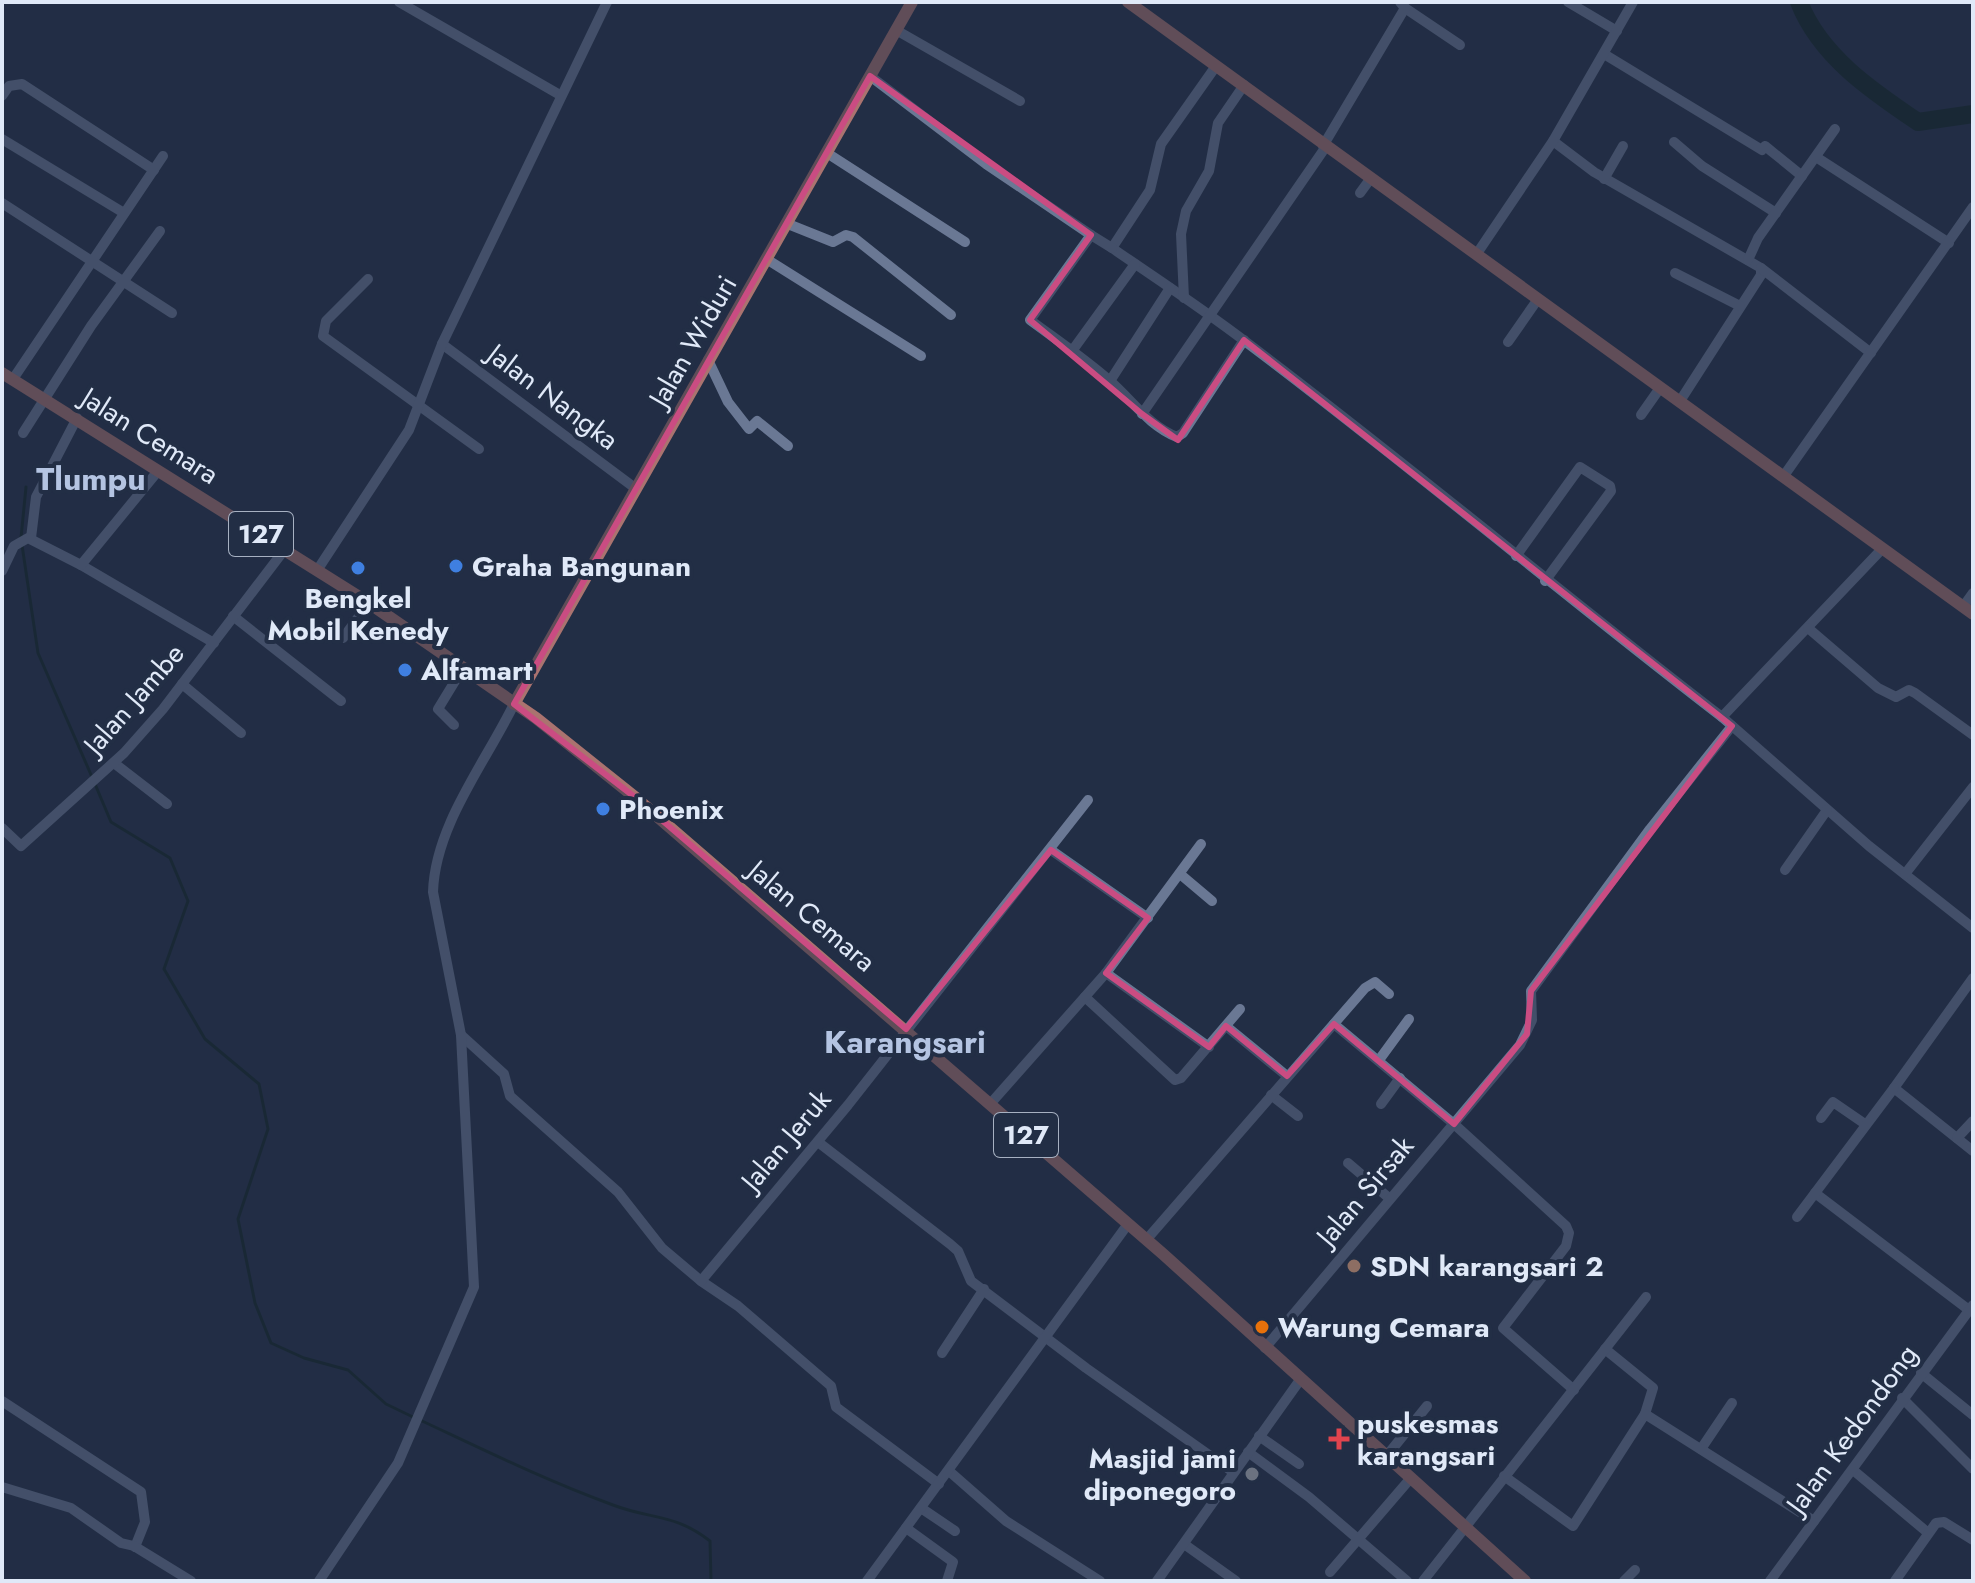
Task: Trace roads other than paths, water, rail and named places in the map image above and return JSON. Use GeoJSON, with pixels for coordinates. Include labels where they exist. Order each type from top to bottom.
{"type":"FeatureCollection","features":[{"type":"Feature","properties":{"kind":"main road"},"geometry":{"type":"LineString","coordinates":[[1128,2],[1324,147],[1478,252],[1538,299],[1968,610]]}},
{"type":"Feature","properties":{"kind":"main road","name":"Jalan Widuri"},"geometry":{"type":"LineString","coordinates":[[514,704],[708,360],[768,260],[909,3]]}},
{"type":"Feature","properties":{"kind":"main road","name":"Jalan Cemara"},"geometry":{"type":"LineString","coordinates":[[7,376],[369,603],[514,704],[636,798],[1147,1239],[1523,1580]]}},
{"type":"Feature","properties":{"kind":"street"},"geometry":{"type":"LineString","coordinates":[[399,2],[560,95]]}},
{"type":"Feature","properties":{"kind":"street"},"geometry":{"type":"LineString","coordinates":[[318,569],[391,461],[420,405],[442,344],[607,2]]}},
{"type":"Feature","properties":{"kind":"street"},"geometry":{"type":"LineString","coordinates":[[1568,2],[1617,31]]}},
{"type":"Feature","properties":{"kind":"street"},"geometry":{"type":"LineString","coordinates":[[1478,252],[1553,141],[1633,2]]}},
{"type":"Feature","properties":{"kind":"street"},"geometry":{"type":"LineString","coordinates":[[1142,414],[1324,147],[1402,5],[1460,45]]}},
{"type":"Feature","properties":{"kind":"street"},"geometry":{"type":"LineString","coordinates":[[896,30],[1020,101]]}},
{"type":"Feature","properties":{"kind":"street"},"geometry":{"type":"LineString","coordinates":[[1604,54],[1762,150],[1765,146],[1802,176]]}},
{"type":"Feature","properties":{"kind":"street"},"geometry":{"type":"LineString","coordinates":[[1112,248],[1153,183],[1161,144],[1216,66]]}},
{"type":"Feature","properties":{"kind":"street"},"geometry":{"type":"LineString","coordinates":[[870,76],[986,164],[1244,340],[1408,466],[1545,581],[1722,717],[1827,810],[1973,928]]}},
{"type":"Feature","properties":{"kind":"street"},"geometry":{"type":"LineString","coordinates":[[2,96],[9,86],[22,84],[154,170]]}},
{"type":"Feature","properties":{"kind":"street"},"geometry":{"type":"LineString","coordinates":[[1184,298],[1181,234],[1186,211],[1209,171],[1218,123],[1244,85]]}},
{"type":"Feature","properties":{"kind":"street"},"geometry":{"type":"LineString","coordinates":[[1748,260],[1776,213],[1835,129]]}},
{"type":"Feature","properties":{"kind":"street"},"geometry":{"type":"LineString","coordinates":[[2,139],[124,213]]}},
{"type":"Feature","properties":{"kind":"street"},"geometry":{"type":"LineString","coordinates":[[1553,141],[1604,179],[1761,268],[1871,353]]}},
{"type":"Feature","properties":{"kind":"street"},"geometry":{"type":"LineString","coordinates":[[1674,142],[1702,166],[1776,213]]}},
{"type":"Feature","properties":{"kind":"street"},"geometry":{"type":"LineString","coordinates":[[1604,179],[1623,146]]}},
{"type":"Feature","properties":{"kind":"street"},"geometry":{"type":"LineString","coordinates":[[827,153],[965,242]]}},
{"type":"Feature","properties":{"kind":"street"},"geometry":{"type":"LineString","coordinates":[[7,376],[91,263],[163,156]]}},
{"type":"Feature","properties":{"kind":"street"},"geometry":{"type":"LineString","coordinates":[[1816,157],[1949,243]]}},
{"type":"Feature","properties":{"kind":"street"},"geometry":{"type":"LineString","coordinates":[[1360,193],[1371,178]]}},
{"type":"Feature","properties":{"kind":"street"},"geometry":{"type":"LineString","coordinates":[[2,203],[172,313]]}},
{"type":"Feature","properties":{"kind":"street"},"geometry":{"type":"LineString","coordinates":[[1783,477],[1973,207]]}},
{"type":"Feature","properties":{"kind":"street"},"geometry":{"type":"LineString","coordinates":[[788,224],[835,243],[846,235],[853,237],[951,315]]}},
{"type":"Feature","properties":{"kind":"street"},"geometry":{"type":"LineString","coordinates":[[23,433],[42,398],[160,231]]}},
{"type":"Feature","properties":{"kind":"street"},"geometry":{"type":"LineString","coordinates":[[1091,235],[1030,320],[1110,381],[1142,414],[1179,437],[1244,340]]}},
{"type":"Feature","properties":{"kind":"street"},"geometry":{"type":"LineString","coordinates":[[768,260],[921,356]]}},
{"type":"Feature","properties":{"kind":"street"},"geometry":{"type":"LineString","coordinates":[[1072,351],[1135,264]]}},
{"type":"Feature","properties":{"kind":"street"},"geometry":{"type":"LineString","coordinates":[[1680,401],[1761,275],[1761,268]]}},
{"type":"Feature","properties":{"kind":"street"},"geometry":{"type":"LineString","coordinates":[[1675,273],[1740,306]]}},
{"type":"Feature","properties":{"kind":"street"},"geometry":{"type":"LineString","coordinates":[[368,279],[326,321],[323,336],[479,449]]}},
{"type":"Feature","properties":{"kind":"street"},"geometry":{"type":"LineString","coordinates":[[1110,381],[1170,288]]}},
{"type":"Feature","properties":{"kind":"street"},"geometry":{"type":"LineString","coordinates":[[1508,342],[1538,299]]}},
{"type":"Feature","properties":{"kind":"street","name":"Jalan Nangka"},"geometry":{"type":"LineString","coordinates":[[442,344],[635,488]]}},
{"type":"Feature","properties":{"kind":"street"},"geometry":{"type":"LineString","coordinates":[[708,360],[728,402],[749,429],[757,421],[788,446]]}},
{"type":"Feature","properties":{"kind":"street"},"geometry":{"type":"LineString","coordinates":[[1641,415],[1660,388]]}},
{"type":"Feature","properties":{"kind":"street"},"geometry":{"type":"LineString","coordinates":[[2,571],[26,539],[36,497],[77,418]]}},
{"type":"Feature","properties":{"kind":"street"},"geometry":{"type":"LineString","coordinates":[[1516,556],[1580,467],[1610,486],[1611,491],[1545,581]]}},
{"type":"Feature","properties":{"kind":"street"},"geometry":{"type":"LineString","coordinates":[[81,565],[158,471]]}},
{"type":"Feature","properties":{"kind":"street"},"geometry":{"type":"LineString","coordinates":[[26,539],[81,565],[214,643]]}},
{"type":"Feature","properties":{"kind":"street","name":"Jalan Jambe"},"geometry":{"type":"LineString","coordinates":[[2,828],[21,846],[114,763],[182,684],[285,549]]}},
{"type":"Feature","properties":{"kind":"street"},"geometry":{"type":"LineString","coordinates":[[1722,717],[1882,549]]}},
{"type":"Feature","properties":{"kind":"street"},"geometry":{"type":"LineString","coordinates":[[1968,610],[1973,593]]}},
{"type":"Feature","properties":{"kind":"street"},"geometry":{"type":"LineString","coordinates":[[343,638],[369,603]]}},
{"type":"Feature","properties":{"kind":"street"},"geometry":{"type":"LineString","coordinates":[[233,616],[341,701]]}},
{"type":"Feature","properties":{"kind":"street"},"geometry":{"type":"LineString","coordinates":[[1808,628],[1878,688],[1896,697],[1909,690],[1973,735]]}},
{"type":"Feature","properties":{"kind":"street"},"geometry":{"type":"LineString","coordinates":[[454,725],[438,709],[463,668]]}},
{"type":"Feature","properties":{"kind":"street"},"geometry":{"type":"LineString","coordinates":[[182,684],[241,733]]}},
{"type":"Feature","properties":{"kind":"street"},"geometry":{"type":"LineString","coordinates":[[324,1580],[386,1486],[474,1287],[461,1035],[433,892],[434,875],[458,810],[514,704]]}},
{"type":"Feature","properties":{"kind":"street","name":"Jalan Sirsak"},"geometry":{"type":"LineString","coordinates":[[1265,1348],[1503,1067],[1530,1029],[1531,991],[1650,829],[1732,726]]}},
{"type":"Feature","properties":{"kind":"street"},"geometry":{"type":"LineString","coordinates":[[114,763],[167,804]]}},
{"type":"Feature","properties":{"kind":"street"},"geometry":{"type":"LineString","coordinates":[[1905,874],[1973,787]]}},
{"type":"Feature","properties":{"kind":"street","name":"Jalan Jeruk"},"geometry":{"type":"LineString","coordinates":[[701,1281],[818,1142],[1088,800]]}},
{"type":"Feature","properties":{"kind":"street"},"geometry":{"type":"LineString","coordinates":[[1785,870],[1827,810]]}},
{"type":"Feature","properties":{"kind":"street"},"geometry":{"type":"LineString","coordinates":[[991,1103],[1106,973],[1201,844]]}},
{"type":"Feature","properties":{"kind":"street"},"geometry":{"type":"LineString","coordinates":[[1051,850],[1148,918]]}},
{"type":"Feature","properties":{"kind":"street"},"geometry":{"type":"LineString","coordinates":[[1180,874],[1212,901]]}},
{"type":"Feature","properties":{"kind":"street"},"geometry":{"type":"LineString","coordinates":[[1106,973],[1209,1047]]}},
{"type":"Feature","properties":{"kind":"street"},"geometry":{"type":"LineString","coordinates":[[1797,1217],[1973,980]]}},
{"type":"Feature","properties":{"kind":"street"},"geometry":{"type":"LineString","coordinates":[[1147,1239],[1370,983],[1375,982],[1389,994]]}},
{"type":"Feature","properties":{"kind":"street"},"geometry":{"type":"LineString","coordinates":[[1085,997],[1172,1080],[1181,1078],[1240,1009]]}},
{"type":"Feature","properties":{"kind":"street"},"geometry":{"type":"LineString","coordinates":[[1379,1060],[1409,1019]]}},
{"type":"Feature","properties":{"kind":"street"},"geometry":{"type":"LineString","coordinates":[[1334,1024],[1539,1199],[1569,1233],[1566,1246],[1504,1324],[1503,1331],[1574,1390]]}},
{"type":"Feature","properties":{"kind":"street"},"geometry":{"type":"LineString","coordinates":[[1226,1026],[1287,1076]]}},
{"type":"Feature","properties":{"kind":"street"},"geometry":{"type":"LineString","coordinates":[[461,1035],[504,1074],[510,1096],[618,1192],[662,1248],[701,1281],[738,1306],[831,1386],[836,1407],[939,1484]]}},
{"type":"Feature","properties":{"kind":"street"},"geometry":{"type":"LineString","coordinates":[[1381,1104],[1400,1078]]}},
{"type":"Feature","properties":{"kind":"street"},"geometry":{"type":"LineString","coordinates":[[1894,1088],[1973,1151]]}},
{"type":"Feature","properties":{"kind":"street"},"geometry":{"type":"LineString","coordinates":[[1271,1095],[1298,1116]]}},
{"type":"Feature","properties":{"kind":"street"},"geometry":{"type":"LineString","coordinates":[[1821,1118],[1835,1102],[1865,1124]]}},
{"type":"Feature","properties":{"kind":"street"},"geometry":{"type":"LineString","coordinates":[[1957,1138],[1973,1121]]}},
{"type":"Feature","properties":{"kind":"street"},"geometry":{"type":"LineString","coordinates":[[818,1142],[958,1251],[969,1278],[1233,1472]]}},
{"type":"Feature","properties":{"kind":"street"},"geometry":{"type":"LineString","coordinates":[[1348,1163],[1389,1198]]}},
{"type":"Feature","properties":{"kind":"street"},"geometry":{"type":"LineString","coordinates":[[1815,1193],[1971,1308]]}},
{"type":"Feature","properties":{"kind":"street"},"geometry":{"type":"LineString","coordinates":[[867,1581],[1128,1224]]}},
{"type":"Feature","properties":{"kind":"street"},"geometry":{"type":"LineString","coordinates":[[942,1353],[984,1289]]}},
{"type":"Feature","properties":{"kind":"street"},"geometry":{"type":"LineString","coordinates":[[1423,1581],[1646,1297]]}},
{"type":"Feature","properties":{"kind":"street","name":"Jalan Kedondong"},"geometry":{"type":"LineString","coordinates":[[1770,1581],[1971,1308]]}},
{"type":"Feature","properties":{"kind":"street"},"geometry":{"type":"LineString","coordinates":[[1504,1476],[1573,1526],[1645,1414],[1653,1388],[1605,1349]]}},
{"type":"Feature","properties":{"kind":"street"},"geometry":{"type":"LineString","coordinates":[[1921,1373],[1973,1415]]}},
{"type":"Feature","properties":{"kind":"street"},"geometry":{"type":"LineString","coordinates":[[1157,1581],[1300,1380]]}},
{"type":"Feature","properties":{"kind":"street"},"geometry":{"type":"LineString","coordinates":[[2,1401],[141,1492],[145,1522],[135,1546]]}},
{"type":"Feature","properties":{"kind":"street"},"geometry":{"type":"LineString","coordinates":[[1900,1401],[1973,1469]]}},
{"type":"Feature","properties":{"kind":"street"},"geometry":{"type":"LineString","coordinates":[[1701,1449],[1732,1403]]}},
{"type":"Feature","properties":{"kind":"street"},"geometry":{"type":"LineString","coordinates":[[1385,1458],[1427,1406]]}},
{"type":"Feature","properties":{"kind":"street"},"geometry":{"type":"LineString","coordinates":[[1645,1414],[1814,1521]]}},
{"type":"Feature","properties":{"kind":"street"},"geometry":{"type":"LineString","coordinates":[[1259,1436],[1299,1464]]}},
{"type":"Feature","properties":{"kind":"street"},"geometry":{"type":"LineString","coordinates":[[1248,1452],[1358,1537],[1407,1581]]}},
{"type":"Feature","properties":{"kind":"street"},"geometry":{"type":"LineString","coordinates":[[1853,1470],[1927,1532]]}},
{"type":"Feature","properties":{"kind":"street"},"geometry":{"type":"LineString","coordinates":[[949,1471],[1006,1521],[1100,1581]]}},
{"type":"Feature","properties":{"kind":"street"},"geometry":{"type":"LineString","coordinates":[[1330,1572],[1410,1479]]}},
{"type":"Feature","properties":{"kind":"street"},"geometry":{"type":"LineString","coordinates":[[2,1487],[71,1508],[121,1543],[135,1546],[191,1581]]}},
{"type":"Feature","properties":{"kind":"street"},"geometry":{"type":"LineString","coordinates":[[921,1508],[955,1531]]}},
{"type":"Feature","properties":{"kind":"street"},"geometry":{"type":"LineString","coordinates":[[1895,1581],[1927,1532],[1940,1521],[1973,1540]]}},
{"type":"Feature","properties":{"kind":"street"},"geometry":{"type":"LineString","coordinates":[[904,1531],[953,1562],[947,1581]]}},
{"type":"Feature","properties":{"kind":"street"},"geometry":{"type":"LineString","coordinates":[[1184,1544],[1236,1581]]}},
{"type":"Feature","properties":{"kind":"street"},"geometry":{"type":"LineString","coordinates":[[1624,1581],[1635,1570]]}},
{"type":"Feature","properties":{"kind":"waterway"},"geometry":{"type":"LineString","coordinates":[[1799,2],[1808,21],[1834,56],[1866,85],[1918,122],[1973,114]]}},
{"type":"Feature","properties":{"kind":"waterway"},"geometry":{"type":"LineString","coordinates":[[21,538],[26,487]]}},
{"type":"Feature","properties":{"kind":"waterway"},"geometry":{"type":"LineString","coordinates":[[22,545],[38,653],[92,777]]}},
{"type":"Feature","properties":{"kind":"waterway"},"geometry":{"type":"LineString","coordinates":[[95,784],[111,822],[170,858],[188,901],[164,969],[205,1039],[259,1084],[268,1129],[238,1219],[255,1303],[271,1343],[304,1358],[348,1370],[386,1404],[413,1417]]}},
{"type":"Feature","properties":{"kind":"waterway"},"geometry":{"type":"LineString","coordinates":[[420,1420],[588,1496],[627,1510],[674,1521],[697,1532],[710,1541],[711,1581]]}},
{"type":"Feature","properties":{"kind":"place","name":"Graha Bangunan"},"geometry":{"type":"Point","coordinates":[456,566]}},
{"type":"Feature","properties":{"kind":"place","name":"Bengkel Mobil Kenedy"},"geometry":{"type":"Point","coordinates":[358,568]}},
{"type":"Feature","properties":{"kind":"place","name":"Alfamart"},"geometry":{"type":"Point","coordinates":[405,670]}},
{"type":"Feature","properties":{"kind":"place","name":"Phoenix"},"geometry":{"type":"Point","coordinates":[603,809]}},
{"type":"Feature","properties":{"kind":"place","name":"SDN karangsari 2"},"geometry":{"type":"Point","coordinates":[1354,1266]}},
{"type":"Feature","properties":{"kind":"place","name":"Warung Cemara"},"geometry":{"type":"Point","coordinates":[1262,1327]}},
{"type":"Feature","properties":{"kind":"place","name":"puskesmas karangsari"},"geometry":{"type":"Point","coordinates":[1339,1439]}},
{"type":"Feature","properties":{"kind":"place","name":"Masjid jami diponegoro"},"geometry":{"type":"Point","coordinates":[1252,1474]}},
{"type":"Feature","properties":{"kind":"district","name":"Tlumpu"},"geometry":{"type":"Point","coordinates":[91,479]}},
{"type":"Feature","properties":{"kind":"district","name":"Karangsari"},"geometry":{"type":"Point","coordinates":[905,1042]}}]}
